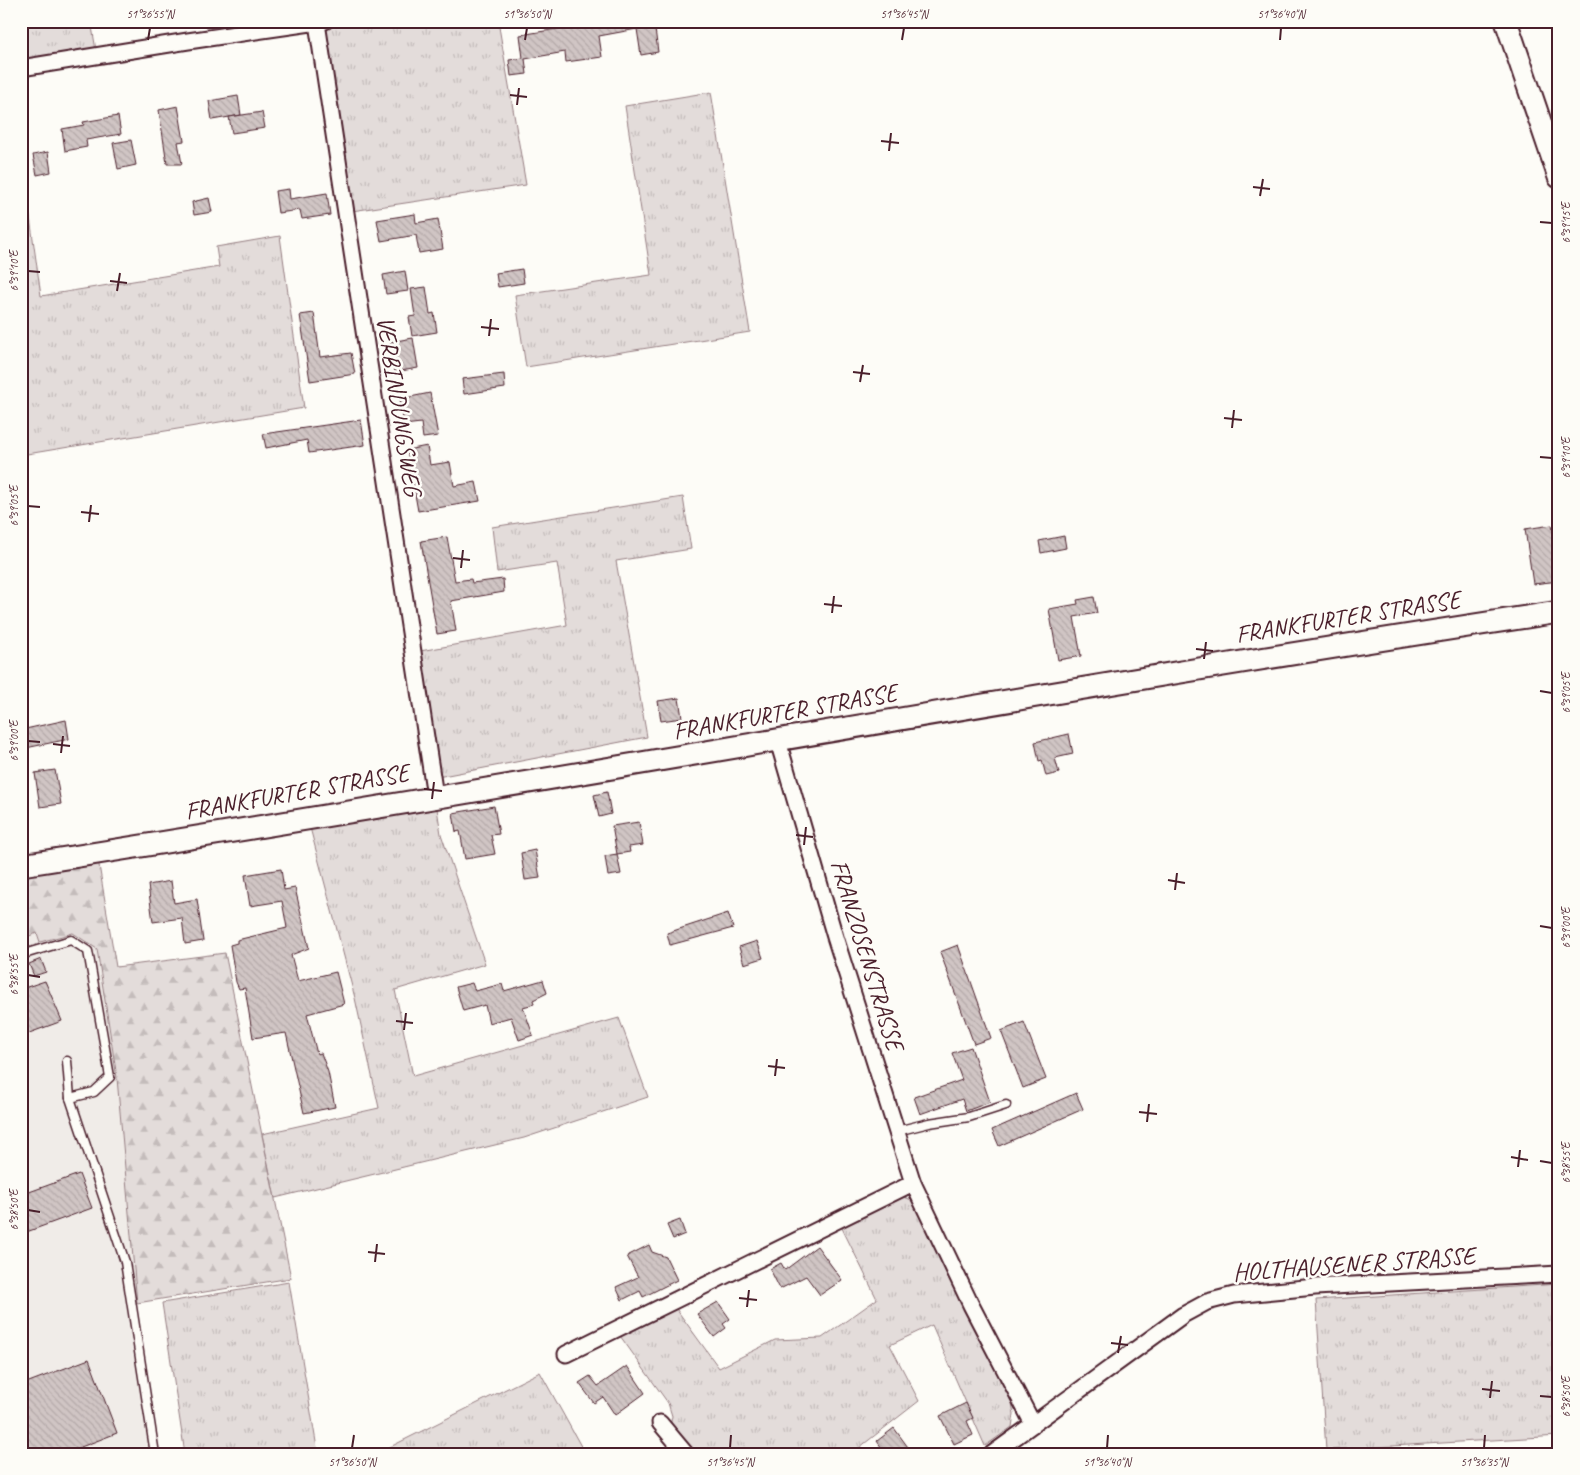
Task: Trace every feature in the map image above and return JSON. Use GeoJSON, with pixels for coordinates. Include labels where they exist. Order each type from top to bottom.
{"type":"FeatureCollection","features":[{"type":"Feature","properties":{"kind":"main road"},"geometry":{"type":"LineString","coordinates":[[1506,21],[1559,177]]}},
{"type":"Feature","properties":{"kind":"main road","name":"FRANKFURTER STRASSE"},"geometry":{"type":"LineString","coordinates":[[21,865],[308,820],[435,796],[1238,662],[1559,612]]}},
{"type":"Feature","properties":{"kind":"street"},"geometry":{"type":"LineString","coordinates":[[21,68],[321,22]]}},
{"type":"Feature","properties":{"kind":"street","name":"VERBINDUNGSWEG"},"geometry":{"type":"LineString","coordinates":[[321,22],[435,796]]}},
{"type":"Feature","properties":{"kind":"street","name":"FRANZOSENSTRASSE"},"geometry":{"type":"LineString","coordinates":[[778,740],[835,937],[912,1183],[971,1305],[1033,1424]]}},
{"type":"Feature","properties":{"kind":"street"},"geometry":{"type":"LineString","coordinates":[[566,1354],[912,1183]]}},
{"type":"Feature","properties":{"kind":"street","name":"HOLTHAUSENER STRASSE"},"geometry":{"type":"LineString","coordinates":[[992,1454],[1183,1315],[1207,1302],[1234,1295],[1315,1287],[1559,1274]]}},
{"type":"Feature","properties":{"kind":"street"},"geometry":{"type":"LineString","coordinates":[[660,1423],[686,1454]]}},
{"type":"Feature","properties":{"kind":"lane"},"geometry":{"type":"LineString","coordinates":[[21,958],[24,954],[71,940],[88,950],[110,1077],[94,1092],[70,1098]]}},
{"type":"Feature","properties":{"kind":"lane"},"geometry":{"type":"LineString","coordinates":[[67,1061],[70,1098],[125,1262],[155,1454]]}},
{"type":"Feature","properties":{"kind":"lane"},"geometry":{"type":"LineString","coordinates":[[897,1132],[929,1123],[969,1117],[1006,1105]]}},
{"type":"Feature","properties":{"kind":"shaded area"},"geometry":{"type":"Polygon","coordinates":[[[37,933],[40,942],[73,933],[97,949],[117,1077],[137,1303],[157,1454],[21,1454],[21,939],[37,933]]]}},
{"type":"Feature","properties":{"kind":"green space"},"geometry":{"type":"Polygon","coordinates":[[[21,21],[91,21],[97,56],[21,68],[21,21]]]}},
{"type":"Feature","properties":{"kind":"green space"},"geometry":{"type":"Polygon","coordinates":[[[325,21],[498,21],[526,185],[345,212],[317,23],[325,21]]]}},
{"type":"Feature","properties":{"kind":"green space"},"geometry":{"type":"Polygon","coordinates":[[[711,92],[750,332],[526,367],[515,295],[651,275],[625,106],[711,92]]]}},
{"type":"Feature","properties":{"kind":"green space"},"geometry":{"type":"Polygon","coordinates":[[[21,153],[41,296],[219,267],[216,247],[280,236],[304,408],[21,455],[21,153]]]}},
{"type":"Feature","properties":{"kind":"green space"},"geometry":{"type":"Polygon","coordinates":[[[683,497],[691,549],[616,561],[647,737],[432,778],[420,651],[567,625],[557,563],[497,572],[492,527],[683,497]]]}},
{"type":"Feature","properties":{"kind":"green space"},"geometry":{"type":"Polygon","coordinates":[[[435,796],[441,834],[485,964],[395,990],[413,1076],[619,1018],[648,1097],[524,1138],[275,1198],[262,1134],[379,1108],[355,998],[308,820],[435,796]]]}},
{"type":"Feature","properties":{"kind":"green space"},"geometry":{"type":"Polygon","coordinates":[[[97,853],[116,967],[225,953],[291,1278],[137,1303],[117,1078],[97,949],[73,933],[40,942],[37,933],[21,939],[21,865],[97,853]]]}},
{"type":"Feature","properties":{"kind":"green space"},"geometry":{"type":"Polygon","coordinates":[[[902,1196],[914,1201],[919,1209],[1012,1403],[1014,1414],[1012,1427],[985,1446],[932,1325],[890,1345],[919,1401],[851,1454],[692,1454],[670,1426],[672,1416],[668,1403],[618,1333],[674,1306],[719,1368],[775,1340],[822,1338],[877,1299],[840,1224],[902,1196]]]}},
{"type":"Feature","properties":{"kind":"green space"},"geometry":{"type":"Polygon","coordinates":[[[289,1282],[318,1454],[185,1454],[162,1303],[289,1282]]]}},
{"type":"Feature","properties":{"kind":"green space"},"geometry":{"type":"Polygon","coordinates":[[[1559,1284],[1559,1436],[1326,1450],[1316,1300],[1559,1284]]]}},
{"type":"Feature","properties":{"kind":"green space"},"geometry":{"type":"Polygon","coordinates":[[[540,1372],[583,1450],[577,1454],[376,1454],[540,1372]]]}},
{"type":"Feature","properties":{"kind":"building"},"geometry":{"type":"Polygon","coordinates":[[[607,21],[654,21],[658,52],[641,55],[637,29],[599,36],[602,57],[566,62],[565,52],[525,59],[527,74],[511,76],[509,60],[523,58],[520,35],[607,21]]]}},
{"type":"Feature","properties":{"kind":"building"},"geometry":{"type":"Polygon","coordinates":[[[238,96],[241,115],[212,120],[209,101],[238,96]]]}},
{"type":"Feature","properties":{"kind":"building"},"geometry":{"type":"Polygon","coordinates":[[[178,106],[184,141],[178,142],[182,164],[167,164],[159,110],[178,106]]]}},
{"type":"Feature","properties":{"kind":"building"},"geometry":{"type":"Polygon","coordinates":[[[262,112],[265,128],[232,133],[229,117],[262,112]]]}},
{"type":"Feature","properties":{"kind":"building"},"geometry":{"type":"Polygon","coordinates":[[[118,116],[121,134],[86,140],[87,147],[65,151],[62,129],[84,125],[83,122],[118,116]]]}},
{"type":"Feature","properties":{"kind":"building"},"geometry":{"type":"Polygon","coordinates":[[[131,140],[136,165],[118,169],[113,143],[131,140]]]}},
{"type":"Feature","properties":{"kind":"building"},"geometry":{"type":"Polygon","coordinates":[[[48,152],[51,172],[37,175],[33,155],[48,152]]]}},
{"type":"Feature","properties":{"kind":"building"},"geometry":{"type":"Polygon","coordinates":[[[289,189],[290,199],[327,193],[330,215],[302,219],[300,210],[278,213],[275,191],[289,189]]]}},
{"type":"Feature","properties":{"kind":"building"},"geometry":{"type":"Polygon","coordinates":[[[209,198],[212,212],[194,215],[192,202],[209,198]]]}},
{"type":"Feature","properties":{"kind":"building"},"geometry":{"type":"Polygon","coordinates":[[[415,214],[416,223],[438,219],[443,249],[419,253],[416,235],[381,241],[377,220],[415,214]]]}},
{"type":"Feature","properties":{"kind":"building"},"geometry":{"type":"Polygon","coordinates":[[[522,269],[524,283],[498,287],[496,273],[522,269]]]}},
{"type":"Feature","properties":{"kind":"building"},"geometry":{"type":"Polygon","coordinates":[[[405,271],[408,291],[386,294],[383,275],[405,271]]]}},
{"type":"Feature","properties":{"kind":"building"},"geometry":{"type":"Polygon","coordinates":[[[426,287],[430,314],[434,313],[437,332],[412,336],[409,317],[415,316],[411,289],[426,287]]]}},
{"type":"Feature","properties":{"kind":"building"},"geometry":{"type":"Polygon","coordinates":[[[314,313],[320,357],[351,353],[355,374],[310,381],[300,315],[314,313]]]}},
{"type":"Feature","properties":{"kind":"building"},"geometry":{"type":"Polygon","coordinates":[[[413,338],[418,368],[395,372],[390,342],[413,338]]]}},
{"type":"Feature","properties":{"kind":"building"},"geometry":{"type":"Polygon","coordinates":[[[504,374],[505,388],[464,394],[462,379],[504,374]]]}},
{"type":"Feature","properties":{"kind":"building"},"geometry":{"type":"Polygon","coordinates":[[[430,393],[438,436],[423,438],[421,423],[404,425],[400,399],[430,393]]]}},
{"type":"Feature","properties":{"kind":"building"},"geometry":{"type":"Polygon","coordinates":[[[361,420],[365,445],[309,453],[307,440],[266,448],[263,434],[361,420]]]}},
{"type":"Feature","properties":{"kind":"building"},"geometry":{"type":"Polygon","coordinates":[[[427,446],[430,465],[450,462],[454,486],[476,482],[480,501],[418,511],[407,450],[427,446]]]}},
{"type":"Feature","properties":{"kind":"building"},"geometry":{"type":"Polygon","coordinates":[[[1552,525],[1559,562],[1559,581],[1533,584],[1525,529],[1552,525]]]}},
{"type":"Feature","properties":{"kind":"building"},"geometry":{"type":"Polygon","coordinates":[[[1064,536],[1066,548],[1041,553],[1039,541],[1064,536]]]}},
{"type":"Feature","properties":{"kind":"building"},"geometry":{"type":"Polygon","coordinates":[[[447,537],[455,581],[471,579],[472,583],[503,579],[504,592],[451,601],[456,631],[437,634],[421,541],[447,537]]]}},
{"type":"Feature","properties":{"kind":"building"},"geometry":{"type":"Polygon","coordinates":[[[1094,597],[1097,613],[1074,617],[1081,656],[1058,660],[1049,609],[1078,604],[1077,600],[1094,597]]]}},
{"type":"Feature","properties":{"kind":"building"},"geometry":{"type":"Polygon","coordinates":[[[679,698],[682,718],[661,721],[658,701],[679,698]]]}},
{"type":"Feature","properties":{"kind":"building"},"geometry":{"type":"Polygon","coordinates":[[[66,720],[69,739],[21,749],[21,730],[66,720]]]}},
{"type":"Feature","properties":{"kind":"building"},"geometry":{"type":"Polygon","coordinates":[[[1069,734],[1073,754],[1055,758],[1059,773],[1046,776],[1042,760],[1039,761],[1035,742],[1069,734]]]}},
{"type":"Feature","properties":{"kind":"building"},"geometry":{"type":"Polygon","coordinates":[[[55,770],[61,804],[40,807],[35,773],[55,770]]]}},
{"type":"Feature","properties":{"kind":"building"},"geometry":{"type":"Polygon","coordinates":[[[607,792],[611,814],[599,817],[594,795],[607,792]]]}},
{"type":"Feature","properties":{"kind":"building"},"geometry":{"type":"Polygon","coordinates":[[[494,806],[499,834],[491,835],[495,854],[465,859],[460,831],[456,832],[453,813],[494,806]]]}},
{"type":"Feature","properties":{"kind":"building"},"geometry":{"type":"Polygon","coordinates":[[[639,822],[643,845],[629,847],[630,852],[617,854],[612,826],[639,822]]]}},
{"type":"Feature","properties":{"kind":"building"},"geometry":{"type":"Polygon","coordinates":[[[535,850],[540,878],[525,880],[521,853],[535,850]]]}},
{"type":"Feature","properties":{"kind":"building"},"geometry":{"type":"Polygon","coordinates":[[[617,854],[621,874],[608,876],[605,856],[617,854]]]}},
{"type":"Feature","properties":{"kind":"building"},"geometry":{"type":"Polygon","coordinates":[[[281,869],[284,890],[295,888],[309,948],[291,955],[298,981],[336,972],[344,1004],[307,1014],[317,1054],[321,1053],[328,1072],[335,1107],[304,1113],[286,1033],[253,1038],[245,988],[239,989],[236,982],[230,945],[237,943],[237,940],[287,928],[282,901],[250,906],[245,875],[281,869]]]}},
{"type":"Feature","properties":{"kind":"building"},"geometry":{"type":"Polygon","coordinates":[[[171,881],[174,903],[197,899],[203,941],[185,944],[182,918],[153,922],[148,885],[171,881]]]}},
{"type":"Feature","properties":{"kind":"building"},"geometry":{"type":"Polygon","coordinates":[[[728,913],[733,928],[670,945],[667,933],[728,913]]]}},
{"type":"Feature","properties":{"kind":"building"},"geometry":{"type":"Polygon","coordinates":[[[757,941],[763,958],[744,964],[739,947],[757,941]]]}},
{"type":"Feature","properties":{"kind":"building"},"geometry":{"type":"Polygon","coordinates":[[[958,945],[991,1038],[974,1044],[940,952],[958,945]]]}},
{"type":"Feature","properties":{"kind":"building"},"geometry":{"type":"Polygon","coordinates":[[[41,959],[46,972],[34,976],[29,964],[41,959]]]}},
{"type":"Feature","properties":{"kind":"building"},"geometry":{"type":"Polygon","coordinates":[[[543,980],[547,993],[533,1000],[534,1004],[523,1007],[533,1035],[519,1040],[511,1017],[489,1023],[485,1005],[463,1011],[456,987],[472,983],[475,991],[502,984],[504,991],[543,980]]]}},
{"type":"Feature","properties":{"kind":"building"},"geometry":{"type":"Polygon","coordinates":[[[45,981],[62,1021],[21,1036],[21,989],[45,981]]]}},
{"type":"Feature","properties":{"kind":"building"},"geometry":{"type":"Polygon","coordinates":[[[1024,1022],[1046,1079],[1023,1088],[1001,1031],[1024,1022]]]}},
{"type":"Feature","properties":{"kind":"building"},"geometry":{"type":"Polygon","coordinates":[[[971,1047],[990,1102],[966,1111],[962,1099],[920,1114],[914,1097],[962,1080],[952,1053],[971,1047]]]}},
{"type":"Feature","properties":{"kind":"building"},"geometry":{"type":"Polygon","coordinates":[[[1076,1093],[1083,1109],[999,1146],[992,1130],[1076,1093]]]}},
{"type":"Feature","properties":{"kind":"building"},"geometry":{"type":"Polygon","coordinates":[[[79,1174],[92,1208],[21,1234],[21,1195],[79,1174]]]}},
{"type":"Feature","properties":{"kind":"building"},"geometry":{"type":"Polygon","coordinates":[[[680,1220],[685,1234],[673,1239],[667,1225],[680,1220]]]}},
{"type":"Feature","properties":{"kind":"building"},"geometry":{"type":"Polygon","coordinates":[[[649,1245],[652,1252],[666,1257],[677,1280],[643,1297],[640,1291],[622,1300],[616,1287],[638,1277],[627,1256],[649,1245]]]}},
{"type":"Feature","properties":{"kind":"building"},"geometry":{"type":"Polygon","coordinates":[[[817,1246],[842,1280],[820,1295],[806,1276],[780,1289],[770,1269],[781,1263],[785,1270],[817,1246]]]}},
{"type":"Feature","properties":{"kind":"building"},"geometry":{"type":"Polygon","coordinates":[[[718,1302],[730,1319],[723,1324],[726,1328],[714,1337],[697,1314],[718,1302]]]}},
{"type":"Feature","properties":{"kind":"building"},"geometry":{"type":"Polygon","coordinates":[[[89,1359],[117,1433],[63,1454],[31,1454],[21,1430],[21,1385],[89,1359]]]}},
{"type":"Feature","properties":{"kind":"building"},"geometry":{"type":"Polygon","coordinates":[[[627,1366],[645,1393],[615,1415],[603,1397],[594,1403],[579,1383],[590,1376],[598,1386],[627,1366]]]}},
{"type":"Feature","properties":{"kind":"building"},"geometry":{"type":"Polygon","coordinates":[[[966,1403],[973,1418],[967,1421],[973,1435],[954,1444],[940,1416],[966,1403]]]}},
{"type":"Feature","properties":{"kind":"building"},"geometry":{"type":"Polygon","coordinates":[[[894,1428],[913,1454],[886,1454],[877,1441],[894,1428]]]}}]}
